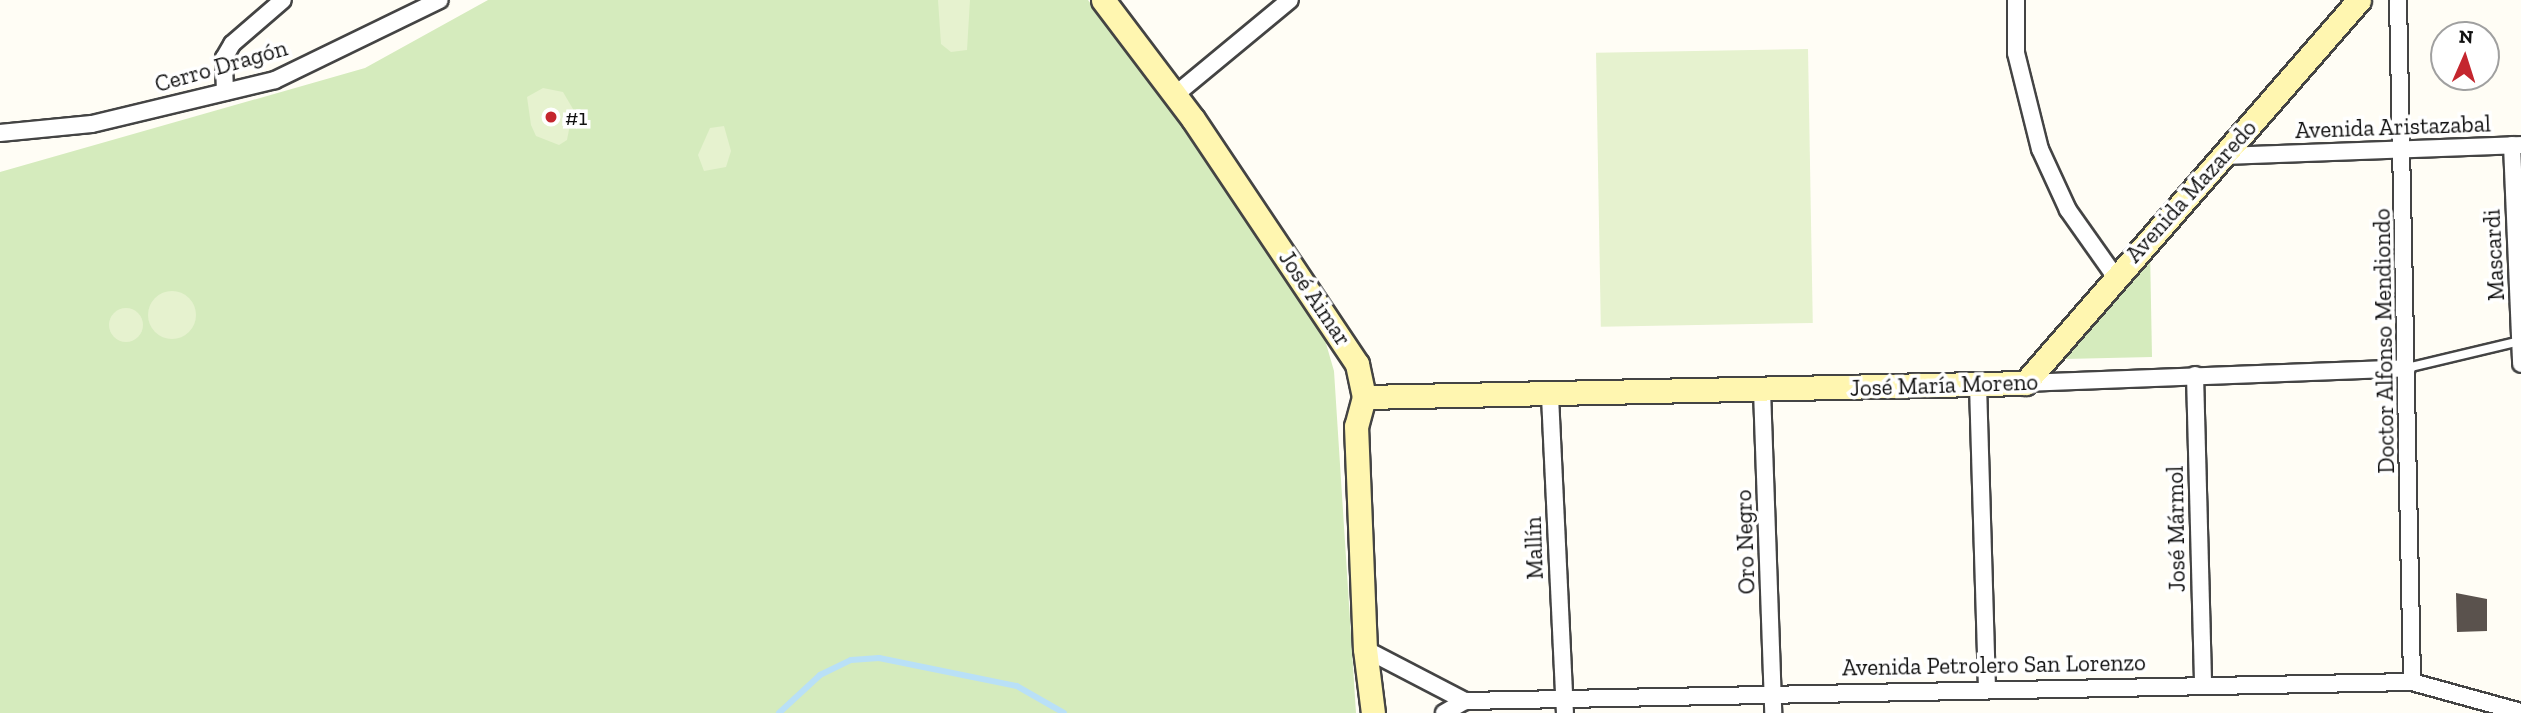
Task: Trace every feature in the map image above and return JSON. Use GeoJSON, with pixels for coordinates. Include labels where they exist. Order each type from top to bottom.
{"type":"FeatureCollection","features":[{"type":"Feature","properties":{"kind":"street"},"geometry":{"type":"LineString","coordinates":[[225,92],[224,58],[232,44],[283,0]]}},
{"type":"Feature","properties":{"kind":"street","name":"Cerro Dragón"},"geometry":{"type":"LineString","coordinates":[[0,133],[92,124],[275,80],[440,0]]}},
{"type":"Feature","properties":{"kind":"street","name":"José Aimar"},"geometry":{"type":"LineString","coordinates":[[1103,0],[1175,95],[1345,339],[1364,397]]}},
{"type":"Feature","properties":{"kind":"street"},"geometry":{"type":"LineString","coordinates":[[1175,95],[1290,0]]}},
{"type":"Feature","properties":{"kind":"street"},"geometry":{"type":"LineString","coordinates":[[2016,0],[2016,53],[2040,149],[2068,211],[2114,275]]}},
{"type":"Feature","properties":{"kind":"street","name":"Avenida Mazaredo"},"geometry":{"type":"LineString","coordinates":[[2025,383],[2114,275],[2225,156],[2359,0]]}},
{"type":"Feature","properties":{"kind":"street","name":"Doctor Alfonso Mendiondo"},"geometry":{"type":"LineString","coordinates":[[2398,0],[2412,682]]}},
{"type":"Feature","properties":{"kind":"street","name":"Avenida Aristazabal"},"geometry":{"type":"LineString","coordinates":[[2225,156],[2516,145]]}},
{"type":"Feature","properties":{"kind":"street","name":"Mascardi"},"geometry":{"type":"LineString","coordinates":[[2516,145],[2521,364]]}},
{"type":"Feature","properties":{"kind":"street","name":"José María Moreno"},"geometry":{"type":"LineString","coordinates":[[1364,397],[1550,396],[1978,385],[2195,374],[2407,368]]}},
{"type":"Feature","properties":{"kind":"street","name":"José Mármol"},"geometry":{"type":"LineString","coordinates":[[2195,374],[2203,683]]}},
{"type":"Feature","properties":{"kind":"street"},"geometry":{"type":"LineString","coordinates":[[1978,385],[1987,688]]}},
{"type":"Feature","properties":{"kind":"street","name":"Oro Negro"},"geometry":{"type":"LineString","coordinates":[[1762,390],[1773,713]]}},
{"type":"Feature","properties":{"kind":"street","name":"Mallín"},"geometry":{"type":"LineString","coordinates":[[1550,396],[1564,705]]}},
{"type":"Feature","properties":{"kind":"street"},"geometry":{"type":"LineString","coordinates":[[1364,397],[1356,426],[1365,649],[1373,713]]}},
{"type":"Feature","properties":{"kind":"street","name":"Avenida Petrolero San Lorenzo"},"geometry":{"type":"LineString","coordinates":[[1365,649],[1465,701],[1564,705],[1773,692],[2203,683],[2412,682],[2521,712]]}},
{"type":"Feature","properties":{"kind":"street","name":"Avenida Petrolero San Lorenzo"},"geometry":{"type":"LineString","coordinates":[[1444,713],[1465,701]]}},
{"type":"Feature","properties":{"kind":"lane","name":"José María Moreno"},"geometry":{"type":"LineString","coordinates":[[2407,368],[2521,341]]}},
{"type":"Feature","properties":{"kind":"green space"},"geometry":{"type":"Polygon","coordinates":[[[488,0],[1088,0],[1216,171],[1325,340],[1334,371],[1356,713],[0,713],[0,172],[365,68],[488,0]]]}},
{"type":"Feature","properties":{"kind":"green space"},"geometry":{"type":"Polygon","coordinates":[[[938,0],[970,0],[967,50],[951,52],[941,44],[938,0]]]}},
{"type":"Feature","properties":{"kind":"green space"},"geometry":{"type":"Polygon","coordinates":[[[1808,49],[1813,323],[1601,327],[1596,53],[1808,49]]]}},
{"type":"Feature","properties":{"kind":"green space","name":"#1"},"geometry":{"type":"Polygon","coordinates":[[[543,88],[563,92],[573,109],[567,140],[559,145],[536,136],[531,125],[527,97],[543,88]]]}},
{"type":"Feature","properties":{"kind":"green space"},"geometry":{"type":"Polygon","coordinates":[[[724,126],[731,151],[726,167],[704,171],[698,155],[710,128],[724,126]]]}},
{"type":"Feature","properties":{"kind":"green space"},"geometry":{"type":"Polygon","coordinates":[[[2150,249],[2152,357],[2064,359],[2150,249]]]}},
{"type":"Feature","properties":{"kind":"green space"},"geometry":{"type":"Polygon","coordinates":[[[172,291],[189,298],[196,315],[189,332],[172,339],[155,332],[148,315],[155,298],[172,291]]]}},
{"type":"Feature","properties":{"kind":"green space"},"geometry":{"type":"Polygon","coordinates":[[[126,308],[138,313],[143,325],[138,337],[126,342],[114,337],[109,325],[114,313],[126,308]]]}},
{"type":"Feature","properties":{"kind":"building"},"geometry":{"type":"Polygon","coordinates":[[[2456,593],[2487,599],[2487,631],[2457,632],[2456,593]]]}},
{"type":"Feature","properties":{"kind":"waterway"},"geometry":{"type":"LineString","coordinates":[[779,713],[820,675],[851,660],[879,658],[1017,686],[1064,713]]}},
{"type":"Feature","properties":{"kind":"place","name":"#1"},"geometry":{"type":"Point","coordinates":[551,117]}}]}
